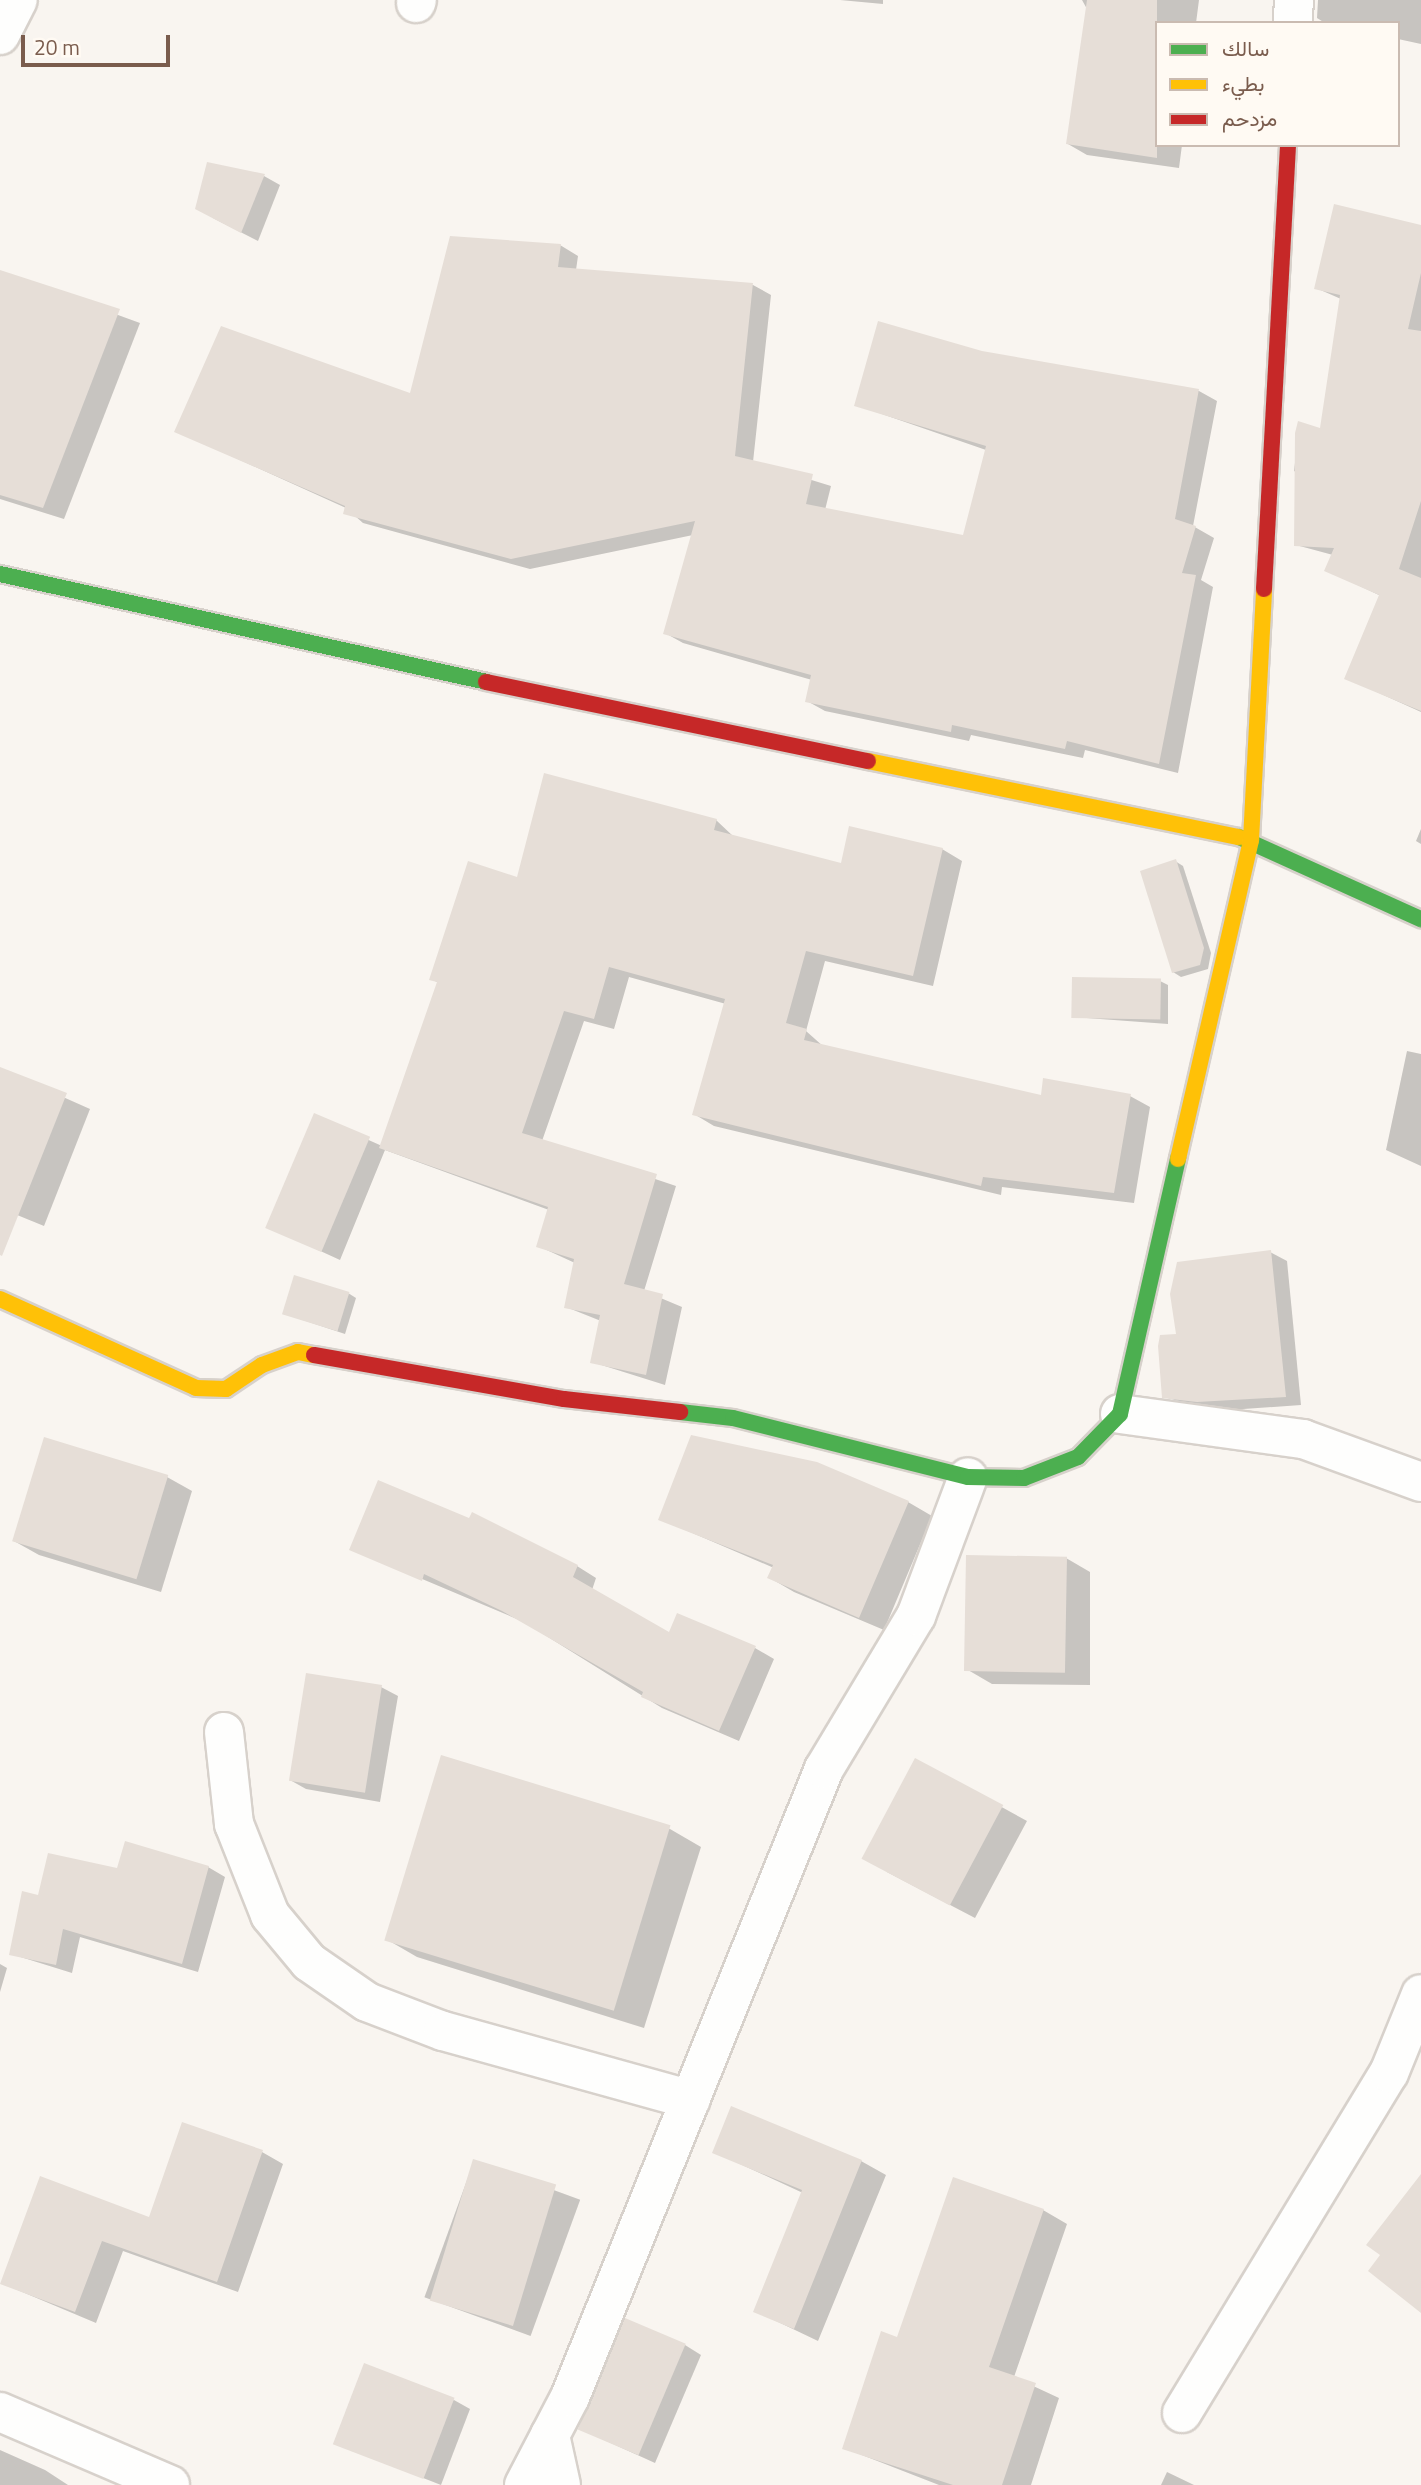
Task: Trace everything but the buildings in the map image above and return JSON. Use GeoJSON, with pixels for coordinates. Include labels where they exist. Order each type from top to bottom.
{"type":"FeatureCollection","features":[{"type":"Feature","properties":{"kind":"street"},"geometry":{"type":"LineString","coordinates":[[0,35],[18,0]]}},
{"type":"Feature","properties":{"kind":"street"},"geometry":{"type":"LineString","coordinates":[[1293,21],[1294,0]]}},
{"type":"Feature","properties":{"kind":"street"},"geometry":{"type":"LineString","coordinates":[[0,1299],[196,1388],[226,1390],[261,1364],[298,1352],[564,1399],[733,1418],[968,1477],[1024,1478],[1078,1457],[1120,1414],[1251,839],[1288,147]]}},
{"type":"Feature","properties":{"kind":"street"},"geometry":{"type":"LineString","coordinates":[[0,574],[427,670],[1251,839],[1421,919]]}},
{"type":"Feature","properties":{"kind":"street"},"geometry":{"type":"LineString","coordinates":[[1120,1414],[1303,1439],[1421,1482]]}},
{"type":"Feature","properties":{"kind":"street"},"geometry":{"type":"LineString","coordinates":[[524,2485],[550,2435],[691,2100],[824,1769],[916,1616],[968,1477]]}},
{"type":"Feature","properties":{"kind":"street"},"geometry":{"type":"LineString","coordinates":[[224,1732],[234,1824],[270,1915],[309,1962],[367,2002],[443,2031],[691,2100]]}},
{"type":"Feature","properties":{"kind":"street"},"geometry":{"type":"LineString","coordinates":[[1182,2413],[1389,2073],[1421,1994]]}},
{"type":"Feature","properties":{"kind":"street"},"geometry":{"type":"LineString","coordinates":[[0,2412],[170,2485]]}},
{"type":"Feature","properties":{"kind":"street"},"geometry":{"type":"LineString","coordinates":[[550,2435],[561,2485]]}},
{"type":"Feature","properties":{"kind":"traffic: fast"},"geometry":{"type":"LineString","coordinates":[[0,574],[486,682]]}},
{"type":"Feature","properties":{"kind":"traffic: fast"},"geometry":{"type":"LineString","coordinates":[[1239,837],[1421,919]]}},
{"type":"Feature","properties":{"kind":"traffic: fast"},"geometry":{"type":"LineString","coordinates":[[680,1412],[733,1418],[968,1477],[1024,1478],[1078,1457],[1120,1414],[1178,1159]]}},
{"type":"Feature","properties":{"kind":"traffic: slow"},"geometry":{"type":"LineString","coordinates":[[1178,1159],[1251,840],[1264,589]]}},
{"type":"Feature","properties":{"kind":"traffic: slow"},"geometry":{"type":"LineString","coordinates":[[868,761],[1239,837]]}},
{"type":"Feature","properties":{"kind":"traffic: slow"},"geometry":{"type":"LineString","coordinates":[[0,1299],[196,1388],[226,1389],[262,1365],[298,1352],[314,1355]]}},
{"type":"Feature","properties":{"kind":"traffic: jam"},"geometry":{"type":"LineString","coordinates":[[1264,589],[1288,147]]}},
{"type":"Feature","properties":{"kind":"traffic: jam"},"geometry":{"type":"LineString","coordinates":[[486,682],[868,761]]}},
{"type":"Feature","properties":{"kind":"traffic: jam"},"geometry":{"type":"LineString","coordinates":[[314,1355],[564,1399],[680,1412]]}}]}
